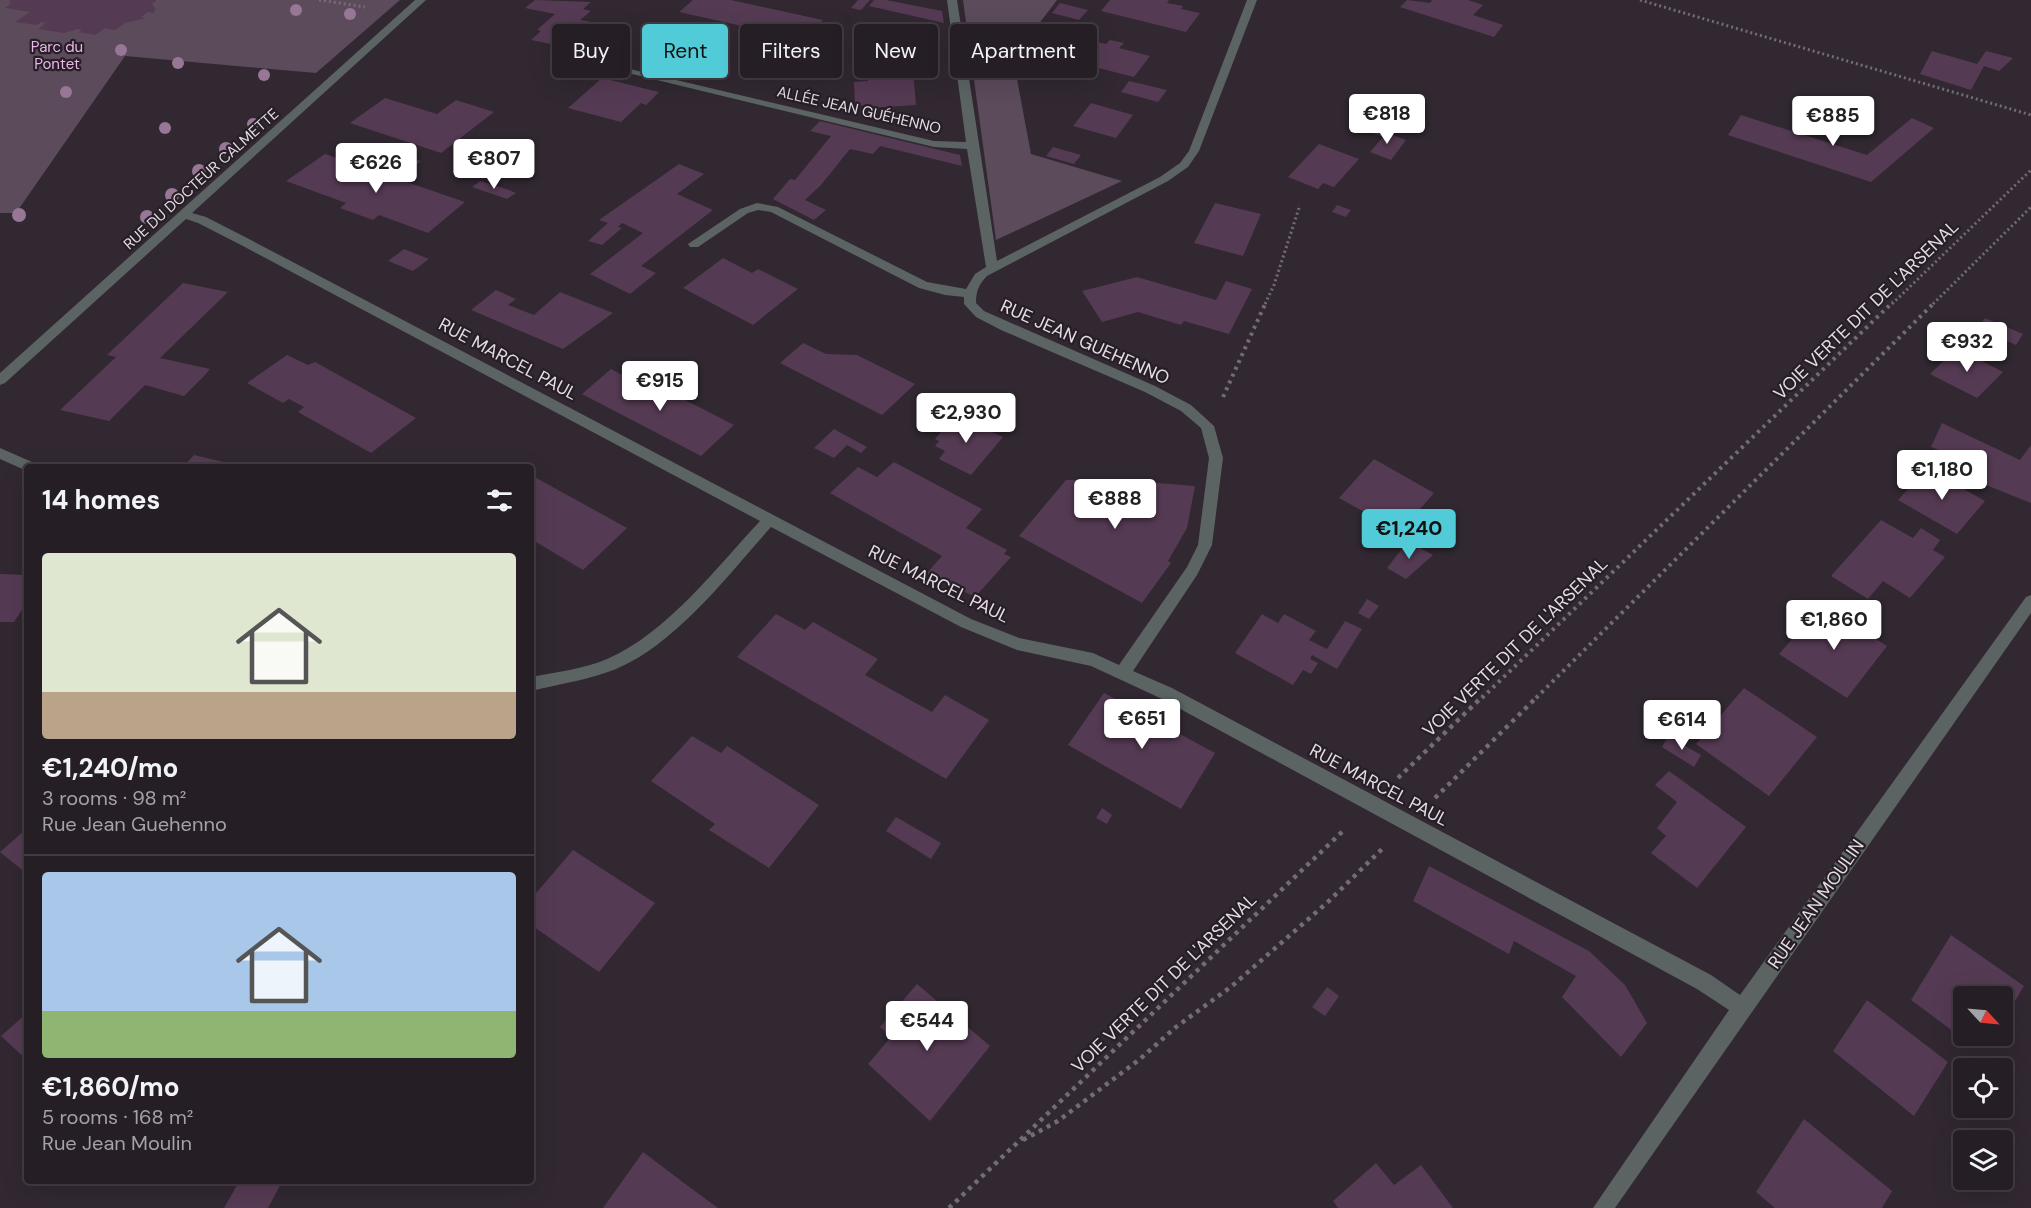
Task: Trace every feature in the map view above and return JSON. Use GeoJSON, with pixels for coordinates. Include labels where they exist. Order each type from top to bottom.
{"type":"FeatureCollection","features":[{"type":"Feature","properties":{"kind":"street","name":"RUE DU DOCTEUR CALMETTE"},"geometry":{"type":"LineString","coordinates":[[0,380],[422,0]]}},
{"type":"Feature","properties":{"kind":"street"},"geometry":{"type":"LineString","coordinates":[[952,0],[992,268]]}},
{"type":"Feature","properties":{"kind":"street"},"geometry":{"type":"LineString","coordinates":[[694,244],[744,211],[758,206],[774,209],[923,285],[945,291],[969,293],[974,282],[992,268],[1164,179],[1184,165],[1194,151],[1246,20],[1251,0]]}},
{"type":"Feature","properties":{"kind":"street","name":"ALLÉE JEAN GUÉHENNO"},"geometry":{"type":"LineString","coordinates":[[630,72],[934,144],[972,146]]}},
{"type":"Feature","properties":{"kind":"street","name":"RUE MARCEL PAUL"},"geometry":{"type":"LineString","coordinates":[[185,215],[202,220],[237,238],[966,623],[1017,644],[1093,660],[1123,672],[1704,982],[1742,1008]]}},
{"type":"Feature","properties":{"kind":"street","name":"RUE JEAN GUEHENNO"},"geometry":{"type":"LineString","coordinates":[[969,293],[970,304],[980,314],[1005,327],[1150,389],[1186,408],[1207,426]]}},
{"type":"Feature","properties":{"kind":"street"},"geometry":{"type":"LineString","coordinates":[[1123,672],[1192,571],[1205,545],[1216,458],[1207,426]]}},
{"type":"Feature","properties":{"kind":"street"},"geometry":{"type":"LineString","coordinates":[[0,453],[24,465]]}},
{"type":"Feature","properties":{"kind":"street"},"geometry":{"type":"LineString","coordinates":[[534,683],[612,664],[643,646],[680,612],[770,519]]}},
{"type":"Feature","properties":{"kind":"street","name":"RUE JEAN MOULIN"},"geometry":{"type":"LineString","coordinates":[[1603,1208],[2031,601]]}},
{"type":"Feature","properties":{"kind":"path"},"geometry":{"type":"LineString","coordinates":[[1640,0],[2031,116]]}},
{"type":"Feature","properties":{"kind":"path","name":"VOIE VERTE DIT DE L'ARSENAL"},"geometry":{"type":"LineString","coordinates":[[949,1208],[2031,170]]}},
{"type":"Feature","properties":{"kind":"path"},"geometry":{"type":"LineString","coordinates":[[1207,426],[1220,404],[1274,285],[1300,205]]}},
{"type":"Feature","properties":{"kind":"path","name":"VOIE VERTE DIT DE L'ARSENAL"},"geometry":{"type":"LineString","coordinates":[[1017,1143],[1058,1121],[1140,1059],[1176,1027],[1232,986],[1329,901],[2031,207]]}},
{"type":"Feature","properties":{"kind":"green space","name":"Parc du Pontet"},"geometry":{"type":"Polygon","coordinates":[[[0,0],[400,0],[316,73],[125,56],[16,213],[0,213],[0,0]]]}},
{"type":"Feature","properties":{"kind":"green space"},"geometry":{"type":"Polygon","coordinates":[[[963,0],[1057,0],[1039,24],[966,24],[963,0]]]}},
{"type":"Feature","properties":{"kind":"green space"},"geometry":{"type":"Polygon","coordinates":[[[974,78],[1017,78],[1031,154],[1122,181],[996,240],[974,78]]]}},
{"type":"Feature","properties":{"kind":"building"},"geometry":{"type":"Polygon","coordinates":[[[10,0],[157,0],[152,4],[155,8],[154,13],[148,12],[141,17],[146,18],[125,23],[115,30],[105,28],[95,35],[79,32],[82,30],[77,29],[64,33],[38,29],[46,23],[41,22],[37,25],[15,22],[30,12],[5,8],[12,3],[9,2],[10,0]]]}},
{"type":"Feature","properties":{"kind":"building"},"geometry":{"type":"Polygon","coordinates":[[[535,0],[591,2],[583,9],[591,11],[580,20],[598,23],[552,24],[552,44],[531,40],[541,31],[537,30],[555,14],[525,8],[535,0]]]}},
{"type":"Feature","properties":{"kind":"building"},"geometry":{"type":"Polygon","coordinates":[[[693,0],[731,0],[823,20],[819,24],[740,26],[679,12],[693,0]]]}},
{"type":"Feature","properties":{"kind":"building"},"geometry":{"type":"Polygon","coordinates":[[[858,0],[870,0],[861,10],[851,8],[858,0]]]}},
{"type":"Feature","properties":{"kind":"building"},"geometry":{"type":"Polygon","coordinates":[[[874,0],[886,0],[942,11],[944,23],[869,6],[874,0]]]}},
{"type":"Feature","properties":{"kind":"building"},"geometry":{"type":"Polygon","coordinates":[[[1110,0],[1169,0],[1167,3],[1183,6],[1181,9],[1200,13],[1186,32],[1101,11],[1110,0]]]}},
{"type":"Feature","properties":{"kind":"building"},"geometry":{"type":"Polygon","coordinates":[[[1407,0],[1430,3],[1432,0],[1468,0],[1483,5],[1473,15],[1503,25],[1494,37],[1400,7],[1407,0]]]}},
{"type":"Feature","properties":{"kind":"building"},"geometry":{"type":"Polygon","coordinates":[[[1060,3],[1088,10],[1079,20],[1052,13],[1060,3]]]}},
{"type":"Feature","properties":{"kind":"building"},"geometry":{"type":"Polygon","coordinates":[[[1110,40],[1124,43],[1119,48],[1150,56],[1134,77],[1097,68],[1097,42],[1106,44],[1110,40]]]}},
{"type":"Feature","properties":{"kind":"building"},"geometry":{"type":"Polygon","coordinates":[[[1932,51],[1977,64],[1986,51],[2013,58],[1999,71],[1984,66],[1971,90],[1920,74],[1932,51]]]}},
{"type":"Feature","properties":{"kind":"building"},"geometry":{"type":"Polygon","coordinates":[[[602,78],[659,92],[646,105],[641,103],[621,122],[568,108],[602,78]]]}},
{"type":"Feature","properties":{"kind":"building"},"geometry":{"type":"Polygon","coordinates":[[[868,78],[914,78],[916,105],[869,108],[869,105],[855,106],[854,82],[868,81],[868,78]]]}},
{"type":"Feature","properties":{"kind":"building"},"geometry":{"type":"Polygon","coordinates":[[[1129,81],[1167,90],[1158,102],[1121,92],[1129,81]]]}},
{"type":"Feature","properties":{"kind":"building"},"geometry":{"type":"Polygon","coordinates":[[[385,98],[437,114],[456,100],[494,112],[441,153],[350,123],[385,98]]]}},
{"type":"Feature","properties":{"kind":"building"},"geometry":{"type":"Polygon","coordinates":[[[1091,103],[1133,115],[1116,138],[1073,126],[1091,103]]]}},
{"type":"Feature","properties":{"kind":"building"},"geometry":{"type":"Polygon","coordinates":[[[1741,115],[1867,155],[1912,118],[1934,128],[1871,182],[1728,135],[1741,115]]]}},
{"type":"Feature","properties":{"kind":"building"},"geometry":{"type":"Polygon","coordinates":[[[820,121],[960,155],[962,166],[880,146],[873,154],[850,149],[821,185],[805,200],[826,210],[814,220],[773,199],[790,179],[795,180],[831,136],[810,131],[820,121]]]}},
{"type":"Feature","properties":{"kind":"building"},"geometry":{"type":"Polygon","coordinates":[[[1376,129],[1406,140],[1391,160],[1370,152],[1383,137],[1373,133],[1376,129]]]}},
{"type":"Feature","properties":{"kind":"building"},"geometry":{"type":"Polygon","coordinates":[[[1319,144],[1359,159],[1334,187],[1323,183],[1318,189],[1288,177],[1319,144]]]}},
{"type":"Feature","properties":{"kind":"building"},"geometry":{"type":"Polygon","coordinates":[[[1053,147],[1081,155],[1074,164],[1046,156],[1053,147]]]}},
{"type":"Feature","properties":{"kind":"building"},"geometry":{"type":"Polygon","coordinates":[[[396,153],[421,161],[407,172],[384,163],[396,153]]]}},
{"type":"Feature","properties":{"kind":"building"},"geometry":{"type":"Polygon","coordinates":[[[325,154],[465,202],[428,233],[379,215],[373,220],[340,208],[346,203],[286,181],[325,154]]]}},
{"type":"Feature","properties":{"kind":"building"},"geometry":{"type":"Polygon","coordinates":[[[679,164],[704,174],[677,194],[713,210],[641,266],[656,273],[630,294],[590,274],[643,233],[622,223],[618,227],[622,228],[602,245],[588,241],[608,223],[599,220],[679,164]]]}},
{"type":"Feature","properties":{"kind":"building"},"geometry":{"type":"Polygon","coordinates":[[[480,181],[516,193],[507,199],[472,187],[480,181]]]}},
{"type":"Feature","properties":{"kind":"building"},"geometry":{"type":"Polygon","coordinates":[[[1215,203],[1261,214],[1243,256],[1194,243],[1215,203]]]}},
{"type":"Feature","properties":{"kind":"building"},"geometry":{"type":"Polygon","coordinates":[[[1337,205],[1351,210],[1346,217],[1332,212],[1337,205]]]}},
{"type":"Feature","properties":{"kind":"building"},"geometry":{"type":"Polygon","coordinates":[[[404,249],[429,259],[413,271],[388,261],[404,249]]]}},
{"type":"Feature","properties":{"kind":"building"},"geometry":{"type":"Polygon","coordinates":[[[723,258],[752,273],[758,269],[798,289],[753,325],[683,288],[723,258]]]}},
{"type":"Feature","properties":{"kind":"building"},"geometry":{"type":"Polygon","coordinates":[[[1137,277],[1216,300],[1226,281],[1252,289],[1229,334],[1184,321],[1181,325],[1138,312],[1102,322],[1082,291],[1137,277]]]}},
{"type":"Feature","properties":{"kind":"building"},"geometry":{"type":"Polygon","coordinates":[[[183,283],[228,292],[160,358],[210,369],[204,376],[184,396],[145,385],[109,421],[60,410],[116,357],[107,355],[183,283]]]}},
{"type":"Feature","properties":{"kind":"building"},"geometry":{"type":"Polygon","coordinates":[[[496,290],[516,299],[508,305],[534,315],[560,292],[613,313],[563,349],[471,310],[496,290]]]}},
{"type":"Feature","properties":{"kind":"building"},"geometry":{"type":"Polygon","coordinates":[[[1985,318],[2023,334],[2016,345],[1978,328],[1985,318]]]}},
{"type":"Feature","properties":{"kind":"building"},"geometry":{"type":"Polygon","coordinates":[[[803,343],[826,354],[857,355],[915,384],[882,415],[780,363],[803,343]]]}},
{"type":"Feature","properties":{"kind":"building"},"geometry":{"type":"Polygon","coordinates":[[[1957,348],[2003,372],[1977,398],[1930,374],[1957,348]]]}},
{"type":"Feature","properties":{"kind":"building"},"geometry":{"type":"Polygon","coordinates":[[[287,355],[308,365],[315,362],[416,418],[371,453],[298,412],[304,407],[289,399],[283,403],[247,383],[287,355]]]}},
{"type":"Feature","properties":{"kind":"building"},"geometry":{"type":"Polygon","coordinates":[[[611,369],[657,393],[662,388],[734,425],[701,456],[582,394],[611,369]]]}},
{"type":"Feature","properties":{"kind":"building"},"geometry":{"type":"Polygon","coordinates":[[[956,415],[1003,437],[971,475],[939,459],[945,451],[935,446],[939,441],[935,439],[956,415]]]}},
{"type":"Feature","properties":{"kind":"building"},"geometry":{"type":"Polygon","coordinates":[[[1942,423],[2020,460],[2031,445],[2031,503],[1976,481],[1982,466],[1931,447],[1942,423]]]}},
{"type":"Feature","properties":{"kind":"building"},"geometry":{"type":"Polygon","coordinates":[[[834,429],[867,447],[861,453],[847,445],[834,458],[814,448],[834,429]]]}},
{"type":"Feature","properties":{"kind":"building"},"geometry":{"type":"Polygon","coordinates":[[[194,455],[232,464],[186,464],[194,455]]]}},
{"type":"Feature","properties":{"kind":"building"},"geometry":{"type":"Polygon","coordinates":[[[1374,459],[1434,493],[1400,532],[1339,498],[1374,459]]]}},
{"type":"Feature","properties":{"kind":"building"},"geometry":{"type":"Polygon","coordinates":[[[894,462],[982,509],[966,528],[1007,550],[1004,554],[1011,557],[975,597],[927,573],[942,556],[830,493],[858,467],[877,477],[894,462]]]}},
{"type":"Feature","properties":{"kind":"building"},"geometry":{"type":"Polygon","coordinates":[[[1927,468],[1985,501],[1957,534],[1898,500],[1927,468]]]}},
{"type":"Feature","properties":{"kind":"building"},"geometry":{"type":"Polygon","coordinates":[[[534,477],[627,528],[583,570],[534,541],[534,477]]]}},
{"type":"Feature","properties":{"kind":"building"},"geometry":{"type":"Polygon","coordinates":[[[1109,479],[1195,486],[1187,528],[1168,561],[1171,563],[1142,603],[1019,536],[1066,480],[1109,479]]]}},
{"type":"Feature","properties":{"kind":"building"},"geometry":{"type":"Polygon","coordinates":[[[1881,520],[1913,538],[1921,528],[1940,540],[1933,550],[1945,557],[1910,598],[1883,581],[1868,599],[1831,576],[1881,520]]]}},
{"type":"Feature","properties":{"kind":"building"},"geometry":{"type":"Polygon","coordinates":[[[1408,541],[1433,555],[1406,579],[1387,568],[1408,541]]]}},
{"type":"Feature","properties":{"kind":"building"},"geometry":{"type":"Polygon","coordinates":[[[0,574],[24,575],[24,607],[14,622],[0,622],[0,574]]]}},
{"type":"Feature","properties":{"kind":"building"},"geometry":{"type":"Polygon","coordinates":[[[1367,599],[1379,606],[1369,619],[1358,613],[1367,599]]]}},
{"type":"Feature","properties":{"kind":"building"},"geometry":{"type":"Polygon","coordinates":[[[1822,605],[1887,646],[1847,698],[1779,654],[1822,605]]]}},
{"type":"Feature","properties":{"kind":"building"},"geometry":{"type":"Polygon","coordinates":[[[776,614],[805,630],[813,622],[878,659],[865,675],[932,712],[945,695],[989,720],[946,779],[737,657],[776,614]]]}},
{"type":"Feature","properties":{"kind":"building"},"geometry":{"type":"Polygon","coordinates":[[[1262,614],[1278,623],[1284,614],[1316,631],[1309,640],[1327,649],[1345,621],[1362,629],[1337,669],[1312,655],[1310,659],[1318,663],[1311,674],[1303,670],[1293,685],[1235,653],[1262,614]]]}},
{"type":"Feature","properties":{"kind":"building"},"geometry":{"type":"Polygon","coordinates":[[[1744,688],[1817,737],[1769,796],[1696,744],[1744,688]]]}},
{"type":"Feature","properties":{"kind":"building"},"geometry":{"type":"Polygon","coordinates":[[[1104,693],[1215,753],[1181,809],[1068,745],[1104,693]]]}},
{"type":"Feature","properties":{"kind":"building"},"geometry":{"type":"Polygon","coordinates":[[[692,736],[721,753],[727,746],[819,805],[769,868],[709,830],[715,824],[651,781],[692,736]]]}},
{"type":"Feature","properties":{"kind":"building"},"geometry":{"type":"Polygon","coordinates":[[[1668,736],[1701,755],[1694,767],[1662,747],[1668,736]]]}},
{"type":"Feature","properties":{"kind":"building"},"geometry":{"type":"Polygon","coordinates":[[[1669,771],[1746,827],[1697,888],[1651,853],[1666,836],[1657,828],[1677,802],[1655,785],[1669,771]]]}},
{"type":"Feature","properties":{"kind":"building"},"geometry":{"type":"Polygon","coordinates":[[[1102,808],[1112,815],[1107,824],[1096,818],[1102,808]]]}},
{"type":"Feature","properties":{"kind":"building"},"geometry":{"type":"Polygon","coordinates":[[[896,817],[941,843],[931,859],[886,831],[896,817]]]}},
{"type":"Feature","properties":{"kind":"building"},"geometry":{"type":"Polygon","coordinates":[[[24,831],[24,872],[0,852],[24,831]]]}},
{"type":"Feature","properties":{"kind":"building"},"geometry":{"type":"Polygon","coordinates":[[[573,850],[655,903],[599,972],[534,927],[534,896],[573,850]]]}},
{"type":"Feature","properties":{"kind":"building"},"geometry":{"type":"Polygon","coordinates":[[[1429,866],[1589,951],[1625,985],[1647,1023],[1621,1057],[1562,997],[1576,976],[1514,941],[1509,954],[1413,901],[1429,866]]]}},
{"type":"Feature","properties":{"kind":"building"},"geometry":{"type":"Polygon","coordinates":[[[1951,935],[2024,986],[2013,1004],[2013,986],[1953,986],[1953,1031],[1911,1000],[1951,935]]]}},
{"type":"Feature","properties":{"kind":"building"},"geometry":{"type":"Polygon","coordinates":[[[917,984],[990,1046],[930,1121],[868,1064],[891,1037],[880,1027],[917,984]]]}},
{"type":"Feature","properties":{"kind":"building"},"geometry":{"type":"Polygon","coordinates":[[[1327,987],[1339,996],[1325,1016],[1312,1007],[1327,987]]]}},
{"type":"Feature","properties":{"kind":"building"},"geometry":{"type":"Polygon","coordinates":[[[1867,1000],[1948,1062],[1914,1116],[1833,1051],[1867,1000]]]}},
{"type":"Feature","properties":{"kind":"building"},"geometry":{"type":"Polygon","coordinates":[[[24,1016],[24,1057],[1,1036],[24,1016]]]}},
{"type":"Feature","properties":{"kind":"building"},"geometry":{"type":"Polygon","coordinates":[[[1804,1119],[1892,1191],[1882,1208],[1775,1208],[1756,1192],[1804,1119]]]}},
{"type":"Feature","properties":{"kind":"building"},"geometry":{"type":"Polygon","coordinates":[[[643,1152],[692,1189],[718,1208],[603,1208],[643,1152]]]}},
{"type":"Feature","properties":{"kind":"building"},"geometry":{"type":"Polygon","coordinates":[[[1376,1163],[1394,1185],[1421,1165],[1453,1208],[1338,1208],[1333,1201],[1376,1163]]]}},
{"type":"Feature","properties":{"kind":"building"},"geometry":{"type":"Polygon","coordinates":[[[238,1184],[281,1184],[268,1208],[224,1208],[238,1184]]]}}]}
